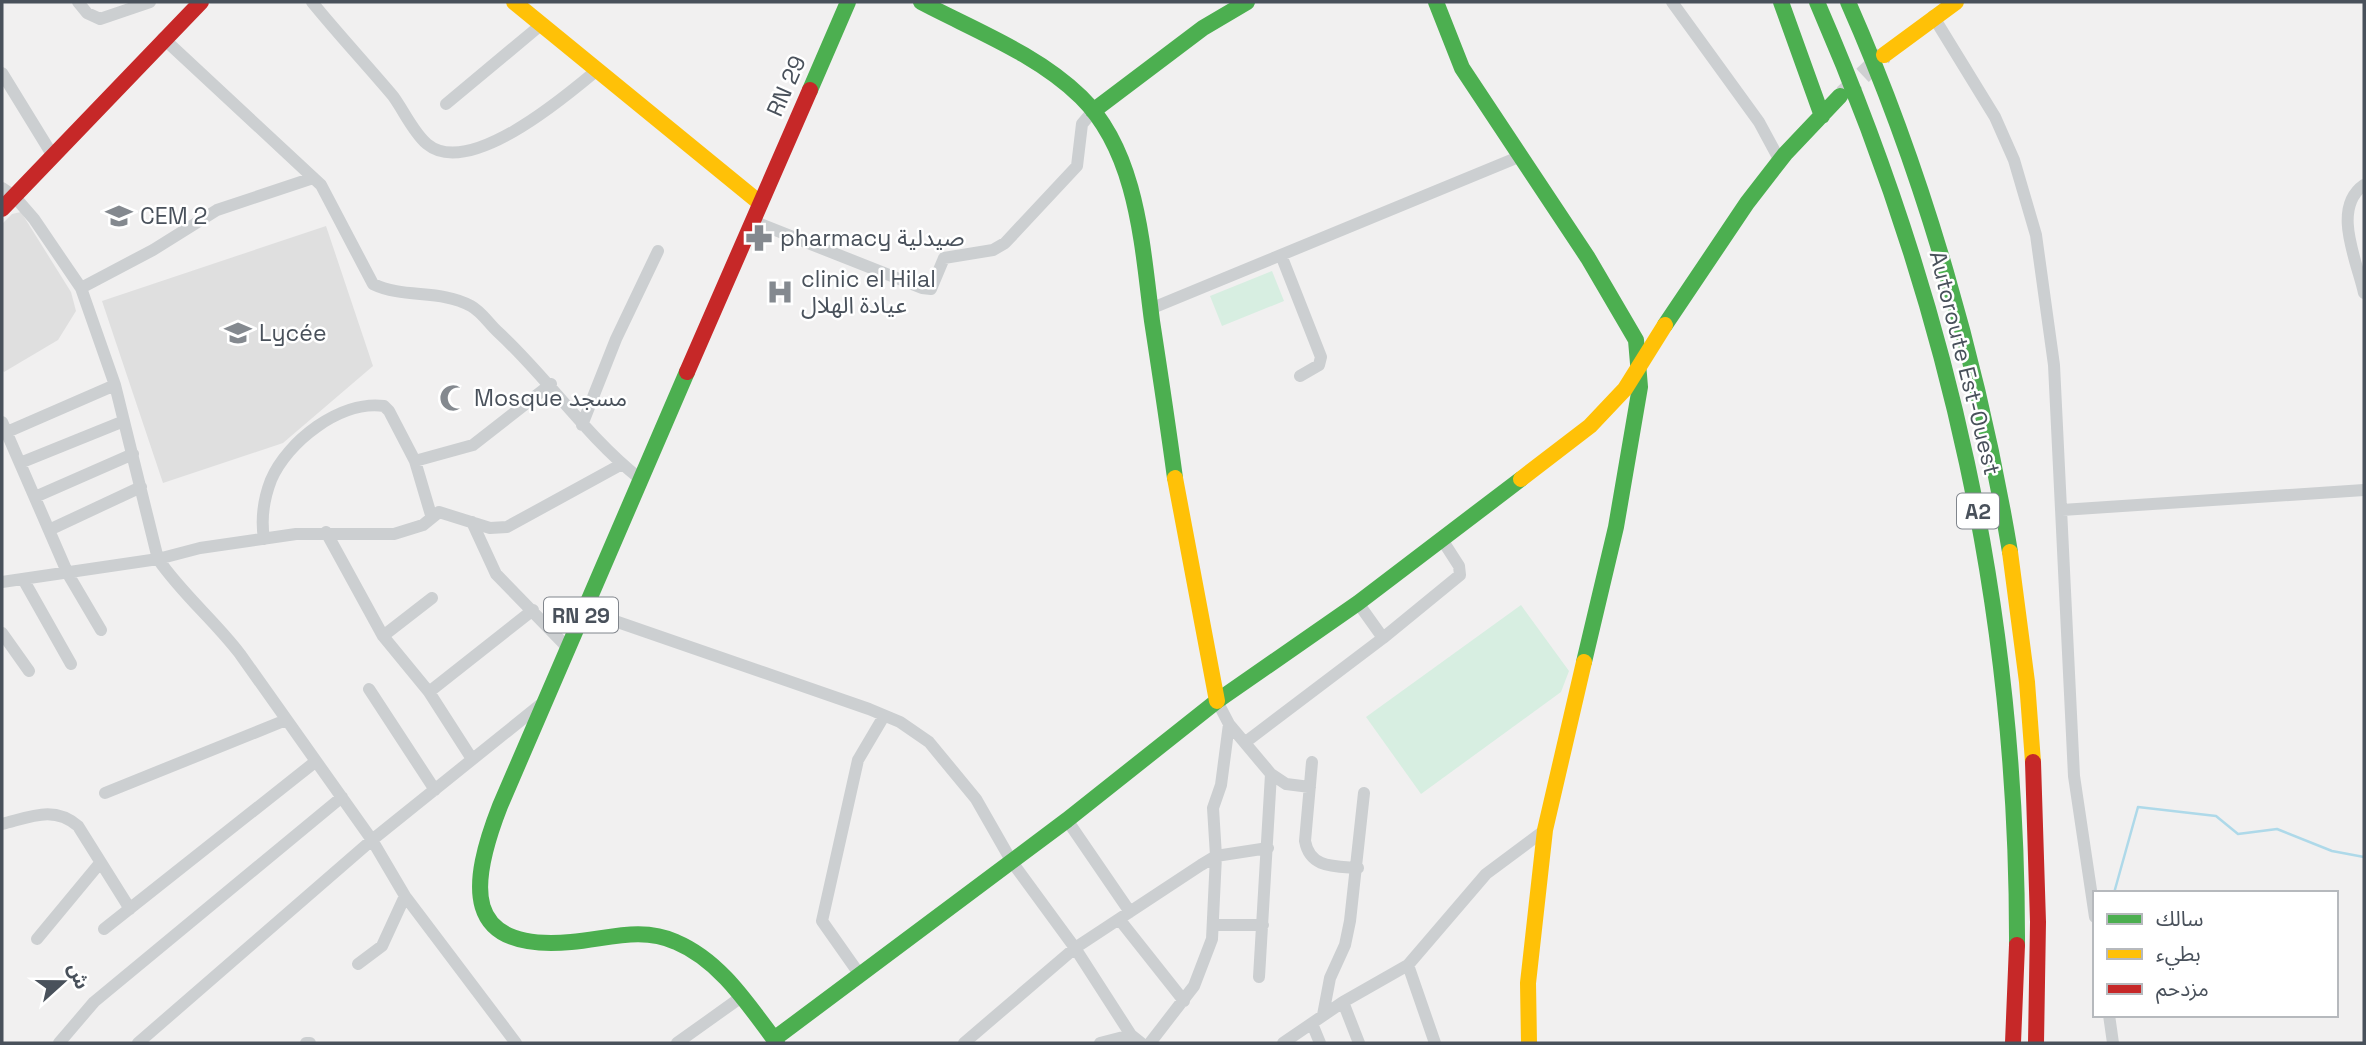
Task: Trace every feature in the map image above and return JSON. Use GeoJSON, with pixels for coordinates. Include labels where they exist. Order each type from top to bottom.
{"type":"FeatureCollection","features":[{"type":"Feature","properties":{"kind":"main road"},"geometry":{"type":"LineString","coordinates":[[514,2],[760,203]]}},
{"type":"Feature","properties":{"kind":"main road","name":"RN 29"},"geometry":{"type":"LineString","coordinates":[[775,1041],[707,961],[657,935],[561,943],[514,938],[492,926],[481,903],[475,881],[480,854],[543,702],[639,478],[755,222],[760,203],[848,2]]}},
{"type":"Feature","properties":{"kind":"main road"},"geometry":{"type":"LineString","coordinates":[[921,2],[1070,87],[1093,111],[1121,163],[1135,201],[1180,510],[1217,701]]}},
{"type":"Feature","properties":{"kind":"main road"},"geometry":{"type":"LineString","coordinates":[[1093,111],[1203,28],[1247,2]]}},
{"type":"Feature","properties":{"kind":"main road"},"geometry":{"type":"LineString","coordinates":[[1436,2],[1462,68],[1615,305],[1636,340],[1640,361],[1640,387],[1616,527],[1545,830],[1528,983],[1529,1043]]}},
{"type":"Feature","properties":{"kind":"main road"},"geometry":{"type":"LineString","coordinates":[[1781,2],[1822,116]]}},
{"type":"Feature","properties":{"kind":"main road","name":"Autoroute Est-Ouest"},"geometry":{"type":"LineString","coordinates":[[1818,2],[1872,132],[1911,242],[1956,409],[1980,518],[1994,610],[2014,810],[2018,973],[2013,1043]]}},
{"type":"Feature","properties":{"kind":"main road","name":"Autoroute Est-Ouest"},"geometry":{"type":"LineString","coordinates":[[1848,2],[1898,123],[1932,231],[1978,394],[2011,560],[2023,643],[2038,822],[2036,1043]]}},
{"type":"Feature","properties":{"kind":"main road"},"geometry":{"type":"LineString","coordinates":[[1884,55],[1933,16],[1956,2]]}},
{"type":"Feature","properties":{"kind":"main road"},"geometry":{"type":"LineString","coordinates":[[2,209],[8,192],[53,156],[197,3]]}},
{"type":"Feature","properties":{"kind":"main road"},"geometry":{"type":"LineString","coordinates":[[775,1041],[1067,820],[1217,701],[1358,603],[1590,426],[1625,389],[1640,361],[1747,203],[1780,161],[1840,96]]}},
{"type":"Feature","properties":{"kind":"street"},"geometry":{"type":"LineString","coordinates":[[78,2],[87,13],[100,19],[150,2]]}},
{"type":"Feature","properties":{"kind":"street"},"geometry":{"type":"LineString","coordinates":[[312,2],[394,97],[428,145],[443,151],[487,145],[520,129],[550,110],[596,71]]}},
{"type":"Feature","properties":{"kind":"street"},"geometry":{"type":"LineString","coordinates":[[1672,2],[1759,122],[1780,161]]}},
{"type":"Feature","properties":{"kind":"street"},"geometry":{"type":"LineString","coordinates":[[1933,16],[1995,117],[2027,197],[2051,330],[2074,776],[2093,904]]}},
{"type":"Feature","properties":{"kind":"street"},"geometry":{"type":"LineString","coordinates":[[446,104],[542,24]]}},
{"type":"Feature","properties":{"kind":"street"},"geometry":{"type":"LineString","coordinates":[[163,38],[327,193],[373,284],[397,292],[448,296],[475,308],[551,384],[582,425],[639,478]]}},
{"type":"Feature","properties":{"kind":"street"},"geometry":{"type":"LineString","coordinates":[[2,73],[53,156]]}},
{"type":"Feature","properties":{"kind":"street"},"geometry":{"type":"LineString","coordinates":[[755,222],[922,288],[931,289],[944,258],[1000,247],[1071,173],[1080,157],[1082,124],[1093,111]]}},
{"type":"Feature","properties":{"kind":"street"},"geometry":{"type":"LineString","coordinates":[[1150,309],[1521,156]]}},
{"type":"Feature","properties":{"kind":"street"},"geometry":{"type":"LineString","coordinates":[[81,288],[153,250],[217,210],[313,178]]}},
{"type":"Feature","properties":{"kind":"street"},"geometry":{"type":"LineString","coordinates":[[2364,185],[2353,194],[2347,214],[2364,293]]}},
{"type":"Feature","properties":{"kind":"street"},"geometry":{"type":"LineString","coordinates":[[8,192],[34,219],[81,288],[115,385],[158,559],[171,579],[221,629],[372,840],[405,896],[516,1043]]}},
{"type":"Feature","properties":{"kind":"street"},"geometry":{"type":"LineString","coordinates":[[582,425],[616,339],[658,251]]}},
{"type":"Feature","properties":{"kind":"street"},"geometry":{"type":"LineString","coordinates":[[1281,255],[1321,357],[1319,365],[1300,376]]}},
{"type":"Feature","properties":{"kind":"street"},"geometry":{"type":"LineString","coordinates":[[415,461],[473,445],[551,384]]}},
{"type":"Feature","properties":{"kind":"street"},"geometry":{"type":"LineString","coordinates":[[101,630],[68,574],[4,427],[115,385]]}},
{"type":"Feature","properties":{"kind":"street"},"geometry":{"type":"LineString","coordinates":[[264,539],[262,521],[271,481],[294,446],[329,420],[368,406],[384,406],[415,461],[431,515]]}},
{"type":"Feature","properties":{"kind":"street"},"geometry":{"type":"LineString","coordinates":[[20,463],[124,421]]}},
{"type":"Feature","properties":{"kind":"street"},"geometry":{"type":"LineString","coordinates":[[35,497],[133,454]]}},
{"type":"Feature","properties":{"kind":"street"},"geometry":{"type":"LineString","coordinates":[[2,582],[68,574],[158,559],[200,548],[264,539],[326,533],[394,534],[423,525],[431,515],[446,512],[490,528],[507,527],[622,464]]}},
{"type":"Feature","properties":{"kind":"street"},"geometry":{"type":"LineString","coordinates":[[49,530],[141,487]]}},
{"type":"Feature","properties":{"kind":"street"},"geometry":{"type":"LineString","coordinates":[[2062,510],[2364,490]]}},
{"type":"Feature","properties":{"kind":"street"},"geometry":{"type":"LineString","coordinates":[[472,522],[496,574],[567,647]]}},
{"type":"Feature","properties":{"kind":"street"},"geometry":{"type":"LineString","coordinates":[[326,533],[383,636],[429,692],[472,760]]}},
{"type":"Feature","properties":{"kind":"street"},"geometry":{"type":"LineString","coordinates":[[1247,741],[1383,638],[1460,575],[1460,566],[1441,538]]}},
{"type":"Feature","properties":{"kind":"street"},"geometry":{"type":"LineString","coordinates":[[23,579],[71,664]]}},
{"type":"Feature","properties":{"kind":"street"},"geometry":{"type":"LineString","coordinates":[[383,636],[432,598]]}},
{"type":"Feature","properties":{"kind":"street"},"geometry":{"type":"LineString","coordinates":[[1358,603],[1383,638]]}},
{"type":"Feature","properties":{"kind":"street"},"geometry":{"type":"LineString","coordinates":[[429,692],[533,610]]}},
{"type":"Feature","properties":{"kind":"street"},"geometry":{"type":"LineString","coordinates":[[583,610],[884,716],[929,742],[976,799],[1012,862],[1075,948],[1136,1039],[1100,1043]]}},
{"type":"Feature","properties":{"kind":"street"},"geometry":{"type":"LineString","coordinates":[[2,633],[29,671]]}},
{"type":"Feature","properties":{"kind":"street"},"geometry":{"type":"LineString","coordinates":[[369,689],[435,790]]}},
{"type":"Feature","properties":{"kind":"street"},"geometry":{"type":"LineString","coordinates":[[1217,701],[1229,724],[1247,741],[1271,774],[1286,784],[1310,787]]}},
{"type":"Feature","properties":{"kind":"street"},"geometry":{"type":"LineString","coordinates":[[138,1043],[372,840],[543,702]]}},
{"type":"Feature","properties":{"kind":"street"},"geometry":{"type":"LineString","coordinates":[[860,975],[822,921],[858,760],[884,716]]}},
{"type":"Feature","properties":{"kind":"street"},"geometry":{"type":"LineString","coordinates":[[105,793],[286,720]]}},
{"type":"Feature","properties":{"kind":"street"},"geometry":{"type":"LineString","coordinates":[[1150,1043],[1184,1001],[1206,961],[1214,925],[1216,856],[1213,808],[1221,785],[1229,724]]}},
{"type":"Feature","properties":{"kind":"street"},"geometry":{"type":"LineString","coordinates":[[104,929],[315,762]]}},
{"type":"Feature","properties":{"kind":"street"},"geometry":{"type":"LineString","coordinates":[[1312,762],[1304,841],[1307,853],[1312,860],[1325,865],[1358,868]]}},
{"type":"Feature","properties":{"kind":"street"},"geometry":{"type":"LineString","coordinates":[[1259,977],[1271,774]]}},
{"type":"Feature","properties":{"kind":"street"},"geometry":{"type":"LineString","coordinates":[[1323,1015],[1330,978],[1348,933],[1358,868],[1364,793]]}},
{"type":"Feature","properties":{"kind":"street"},"geometry":{"type":"LineString","coordinates":[[59,1043],[94,1002],[342,797]]}},
{"type":"Feature","properties":{"kind":"street"},"geometry":{"type":"LineString","coordinates":[[2,824],[50,812],[66,816],[78,826],[130,909]]}},
{"type":"Feature","properties":{"kind":"street"},"geometry":{"type":"LineString","coordinates":[[1067,820],[1125,916],[1184,1001]]}},
{"type":"Feature","properties":{"kind":"street"},"geometry":{"type":"LineString","coordinates":[[1283,1043],[1313,1026],[1323,1015],[1343,1002],[1408,965],[1486,874],[1545,830]]}},
{"type":"Feature","properties":{"kind":"street"},"geometry":{"type":"LineString","coordinates":[[964,1043],[1075,948],[1216,856],[1268,848]]}},
{"type":"Feature","properties":{"kind":"street"},"geometry":{"type":"LineString","coordinates":[[37,939],[100,863]]}},
{"type":"Feature","properties":{"kind":"street"},"geometry":{"type":"LineString","coordinates":[[358,964],[382,946],[405,896]]}},
{"type":"Feature","properties":{"kind":"street"},"geometry":{"type":"LineString","coordinates":[[1214,925],[1263,925]]}},
{"type":"Feature","properties":{"kind":"street"},"geometry":{"type":"LineString","coordinates":[[1408,965],[1435,1043]]}},
{"type":"Feature","properties":{"kind":"street"},"geometry":{"type":"LineString","coordinates":[[677,1043],[740,998]]}},
{"type":"Feature","properties":{"kind":"street"},"geometry":{"type":"LineString","coordinates":[[1343,1002],[1359,1043]]}},
{"type":"Feature","properties":{"kind":"street"},"geometry":{"type":"LineString","coordinates":[[2109,1017],[2113,1043]]}},
{"type":"Feature","properties":{"kind":"street"},"geometry":{"type":"LineString","coordinates":[[1313,1026],[1320,1043]]}},
{"type":"Feature","properties":{"kind":"shaded area"},"geometry":{"type":"Polygon","coordinates":[[[21,212],[71,292],[76,311],[58,340],[4,372],[2,224],[12,214],[21,212]]]}},
{"type":"Feature","properties":{"kind":"shaded area","name":"Lycée"},"geometry":{"type":"Polygon","coordinates":[[[326,226],[373,366],[283,443],[163,483],[102,301],[326,226]]]}},
{"type":"Feature","properties":{"kind":"green space"},"geometry":{"type":"Polygon","coordinates":[[[1272,271],[1284,301],[1222,326],[1210,296],[1272,271]]]}},
{"type":"Feature","properties":{"kind":"green space"},"geometry":{"type":"Polygon","coordinates":[[[1521,605],[1569,671],[1561,692],[1421,794],[1366,717],[1521,605]]]}},
{"type":"Feature","properties":{"kind":"waterway"},"geometry":{"type":"LineString","coordinates":[[2115,891],[2138,807],[2216,816],[2238,834],[2277,829],[2332,851],[2364,857]]}},
{"type":"Feature","properties":{"kind":"tunnel"},"geometry":{"type":"LineString","coordinates":[[1843,94],[1884,55]]}},
{"type":"Feature","properties":{"kind":"traffic: fast"},"geometry":{"type":"LineString","coordinates":[[810,90],[848,2]]}},
{"type":"Feature","properties":{"kind":"traffic: fast"},"geometry":{"type":"LineString","coordinates":[[921,2],[1025,55],[1064,82],[1100,120],[1115,145],[1126,173],[1140,232],[1175,478]]}},
{"type":"Feature","properties":{"kind":"traffic: fast"},"geometry":{"type":"LineString","coordinates":[[1093,111],[1203,28],[1247,2]]}},
{"type":"Feature","properties":{"kind":"traffic: fast"},"geometry":{"type":"LineString","coordinates":[[1436,2],[1462,68],[1588,258],[1636,340],[1640,387],[1616,527],[1584,662]]}},
{"type":"Feature","properties":{"kind":"traffic: fast"},"geometry":{"type":"LineString","coordinates":[[1781,2],[1822,116]]}},
{"type":"Feature","properties":{"kind":"traffic: fast"},"geometry":{"type":"LineString","coordinates":[[1817,2],[1864,116],[1904,231],[1939,346],[1967,463],[1989,580],[2005,700],[2014,821],[2017,945]]}},
{"type":"Feature","properties":{"kind":"traffic: fast"},"geometry":{"type":"LineString","coordinates":[[1848,2],[1901,134],[1946,272],[1982,412],[2010,552]]}},
{"type":"Feature","properties":{"kind":"traffic: fast"},"geometry":{"type":"LineString","coordinates":[[1665,325],[1747,203],[1785,154],[1840,96]]}},
{"type":"Feature","properties":{"kind":"traffic: fast"},"geometry":{"type":"LineString","coordinates":[[687,372],[500,806],[483,861],[480,886],[483,907],[492,924],[509,936],[535,942],[571,942],[637,934],[663,937],[692,950],[733,986],[777,1043]]}},
{"type":"Feature","properties":{"kind":"traffic: fast"},"geometry":{"type":"LineString","coordinates":[[774,1039],[1067,820],[1217,701],[1358,603],[1521,479]]}},
{"type":"Feature","properties":{"kind":"traffic: slow"},"geometry":{"type":"LineString","coordinates":[[514,2],[760,203]]}},
{"type":"Feature","properties":{"kind":"traffic: slow"},"geometry":{"type":"LineString","coordinates":[[1884,55],[1956,2]]}},
{"type":"Feature","properties":{"kind":"traffic: slow"},"geometry":{"type":"LineString","coordinates":[[1521,479],[1590,426],[1625,389],[1665,325]]}},
{"type":"Feature","properties":{"kind":"traffic: slow"},"geometry":{"type":"LineString","coordinates":[[1175,478],[1217,701]]}},
{"type":"Feature","properties":{"kind":"traffic: slow"},"geometry":{"type":"LineString","coordinates":[[2010,552],[2027,682],[2033,762]]}},
{"type":"Feature","properties":{"kind":"traffic: slow"},"geometry":{"type":"LineString","coordinates":[[1529,1043],[1528,983],[1545,830],[1584,662]]}},
{"type":"Feature","properties":{"kind":"traffic: jam"},"geometry":{"type":"LineString","coordinates":[[2,209],[201,2]]}},
{"type":"Feature","properties":{"kind":"traffic: jam"},"geometry":{"type":"LineString","coordinates":[[687,372],[810,90]]}},
{"type":"Feature","properties":{"kind":"traffic: jam"},"geometry":{"type":"LineString","coordinates":[[2033,762],[2038,922],[2036,1043]]}},
{"type":"Feature","properties":{"kind":"traffic: jam"},"geometry":{"type":"LineString","coordinates":[[2013,1043],[2017,945]]}},
{"type":"Feature","properties":{"kind":"place","name":"CEM 2"},"geometry":{"type":"Point","coordinates":[119,216]}},
{"type":"Feature","properties":{"kind":"place","name":"pharmacy صيدلية"},"geometry":{"type":"Point","coordinates":[759,238]}},
{"type":"Feature","properties":{"kind":"place","name":"clinic el Hilal عيادة الهلال"},"geometry":{"type":"Point","coordinates":[780,292]}},
{"type":"Feature","properties":{"kind":"place","name":"Lycée"},"geometry":{"type":"Point","coordinates":[238,333]}},
{"type":"Feature","properties":{"kind":"place","name":"Mosque مسجد"},"geometry":{"type":"Point","coordinates":[453,398]}}]}
